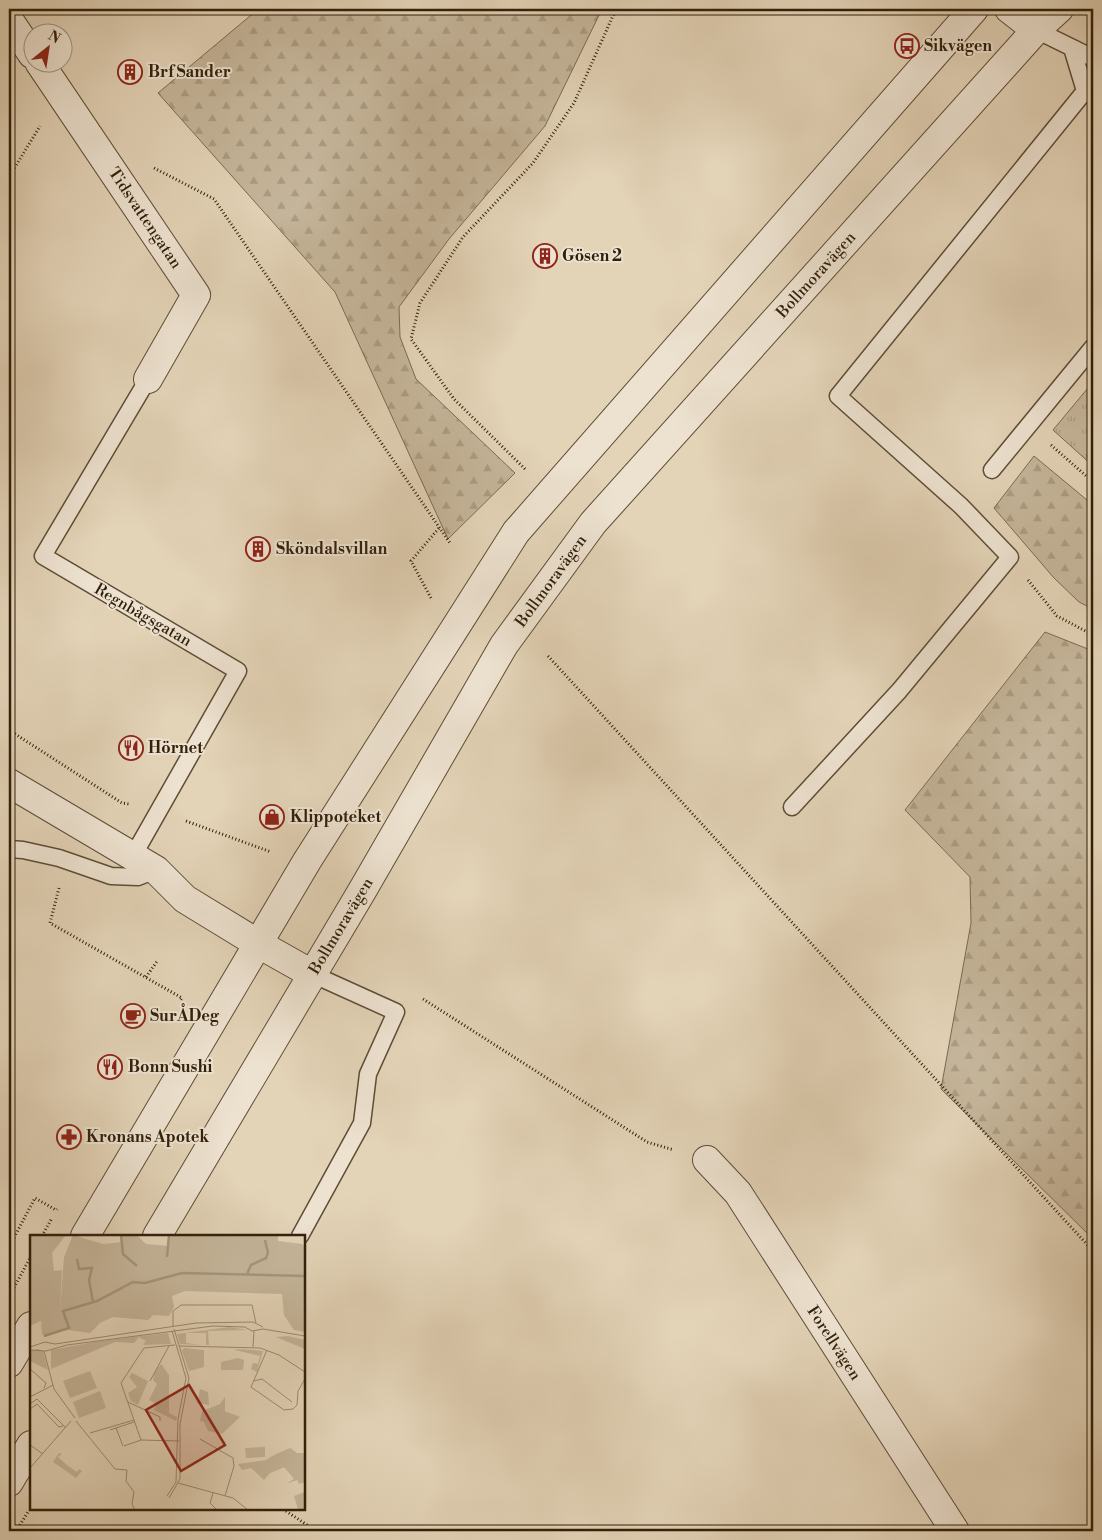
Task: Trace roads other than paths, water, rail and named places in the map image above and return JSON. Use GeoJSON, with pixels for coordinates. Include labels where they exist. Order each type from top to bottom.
{"type":"FeatureCollection","features":[{"type":"Feature","properties":{"kind":"street"},"geometry":{"type":"LineString","coordinates":[[86,1235],[307,861],[516,532],[974,9]]}},
{"type":"Feature","properties":{"kind":"street"},"geometry":{"type":"LineString","coordinates":[[1009,9],[1036,30]]}},
{"type":"Feature","properties":{"kind":"street","name":"Bollmoravägen"},"geometry":{"type":"LineString","coordinates":[[158,1235],[362,891],[504,645],[593,523],[1036,30],[1059,9]]}},
{"type":"Feature","properties":{"kind":"street"},"geometry":{"type":"LineString","coordinates":[[9,20],[22,39]]}},
{"type":"Feature","properties":{"kind":"street","name":"Tidsvattengatan"},"geometry":{"type":"LineString","coordinates":[[46,72],[196,295],[148,379]]}},
{"type":"Feature","properties":{"kind":"street"},"geometry":{"type":"LineString","coordinates":[[9,783],[156,870],[185,899],[312,974]]}},
{"type":"Feature","properties":{"kind":"street","name":"Forellvägen"},"geometry":{"type":"LineString","coordinates":[[707,1160],[738,1192],[955,1531]]}},
{"type":"Feature","properties":{"kind":"street"},"geometry":{"type":"LineString","coordinates":[[9,1363],[30,1328]]}},
{"type":"Feature","properties":{"kind":"street"},"geometry":{"type":"LineString","coordinates":[[9,1482],[30,1447]]}},
{"type":"Feature","properties":{"kind":"lane"},"geometry":{"type":"LineString","coordinates":[[1036,30],[1093,58]]}},
{"type":"Feature","properties":{"kind":"lane"},"geometry":{"type":"LineString","coordinates":[[792,807],[899,691],[1010,557],[961,506],[838,396],[1085,91],[1072,48]]}},
{"type":"Feature","properties":{"kind":"lane"},"geometry":{"type":"LineString","coordinates":[[992,470],[1093,347]]}},
{"type":"Feature","properties":{"kind":"lane","name":"Regnbågsgatan"},"geometry":{"type":"LineString","coordinates":[[132,856],[238,671],[42,556],[148,379]]}},
{"type":"Feature","properties":{"kind":"lane"},"geometry":{"type":"LineString","coordinates":[[9,849],[59,858],[111,876],[138,877],[156,870]]}},
{"type":"Feature","properties":{"kind":"lane"},"geometry":{"type":"LineString","coordinates":[[301,1235],[362,1123],[368,1074],[396,1012],[312,974]]}},
{"type":"Feature","properties":{"kind":"place","name":"Sikvägen"},"geometry":{"type":"Point","coordinates":[907,46]}},
{"type":"Feature","properties":{"kind":"place","name":"Brf Sander"},"geometry":{"type":"Point","coordinates":[130,72]}},
{"type":"Feature","properties":{"kind":"place","name":"Gösen 2"},"geometry":{"type":"Point","coordinates":[545,256]}},
{"type":"Feature","properties":{"kind":"place","name":"Sköndalsvillan"},"geometry":{"type":"Point","coordinates":[258,549]}},
{"type":"Feature","properties":{"kind":"place","name":"Hörnet"},"geometry":{"type":"Point","coordinates":[131,748]}},
{"type":"Feature","properties":{"kind":"place","name":"Klippoteket"},"geometry":{"type":"Point","coordinates":[272,817]}},
{"type":"Feature","properties":{"kind":"place","name":"SurÅDeg"},"geometry":{"type":"Point","coordinates":[133,1016]}},
{"type":"Feature","properties":{"kind":"place","name":"Bonn Sushi"},"geometry":{"type":"Point","coordinates":[110,1067]}},
{"type":"Feature","properties":{"kind":"place","name":"Kronans Apotek"},"geometry":{"type":"Point","coordinates":[69,1137]}}]}
